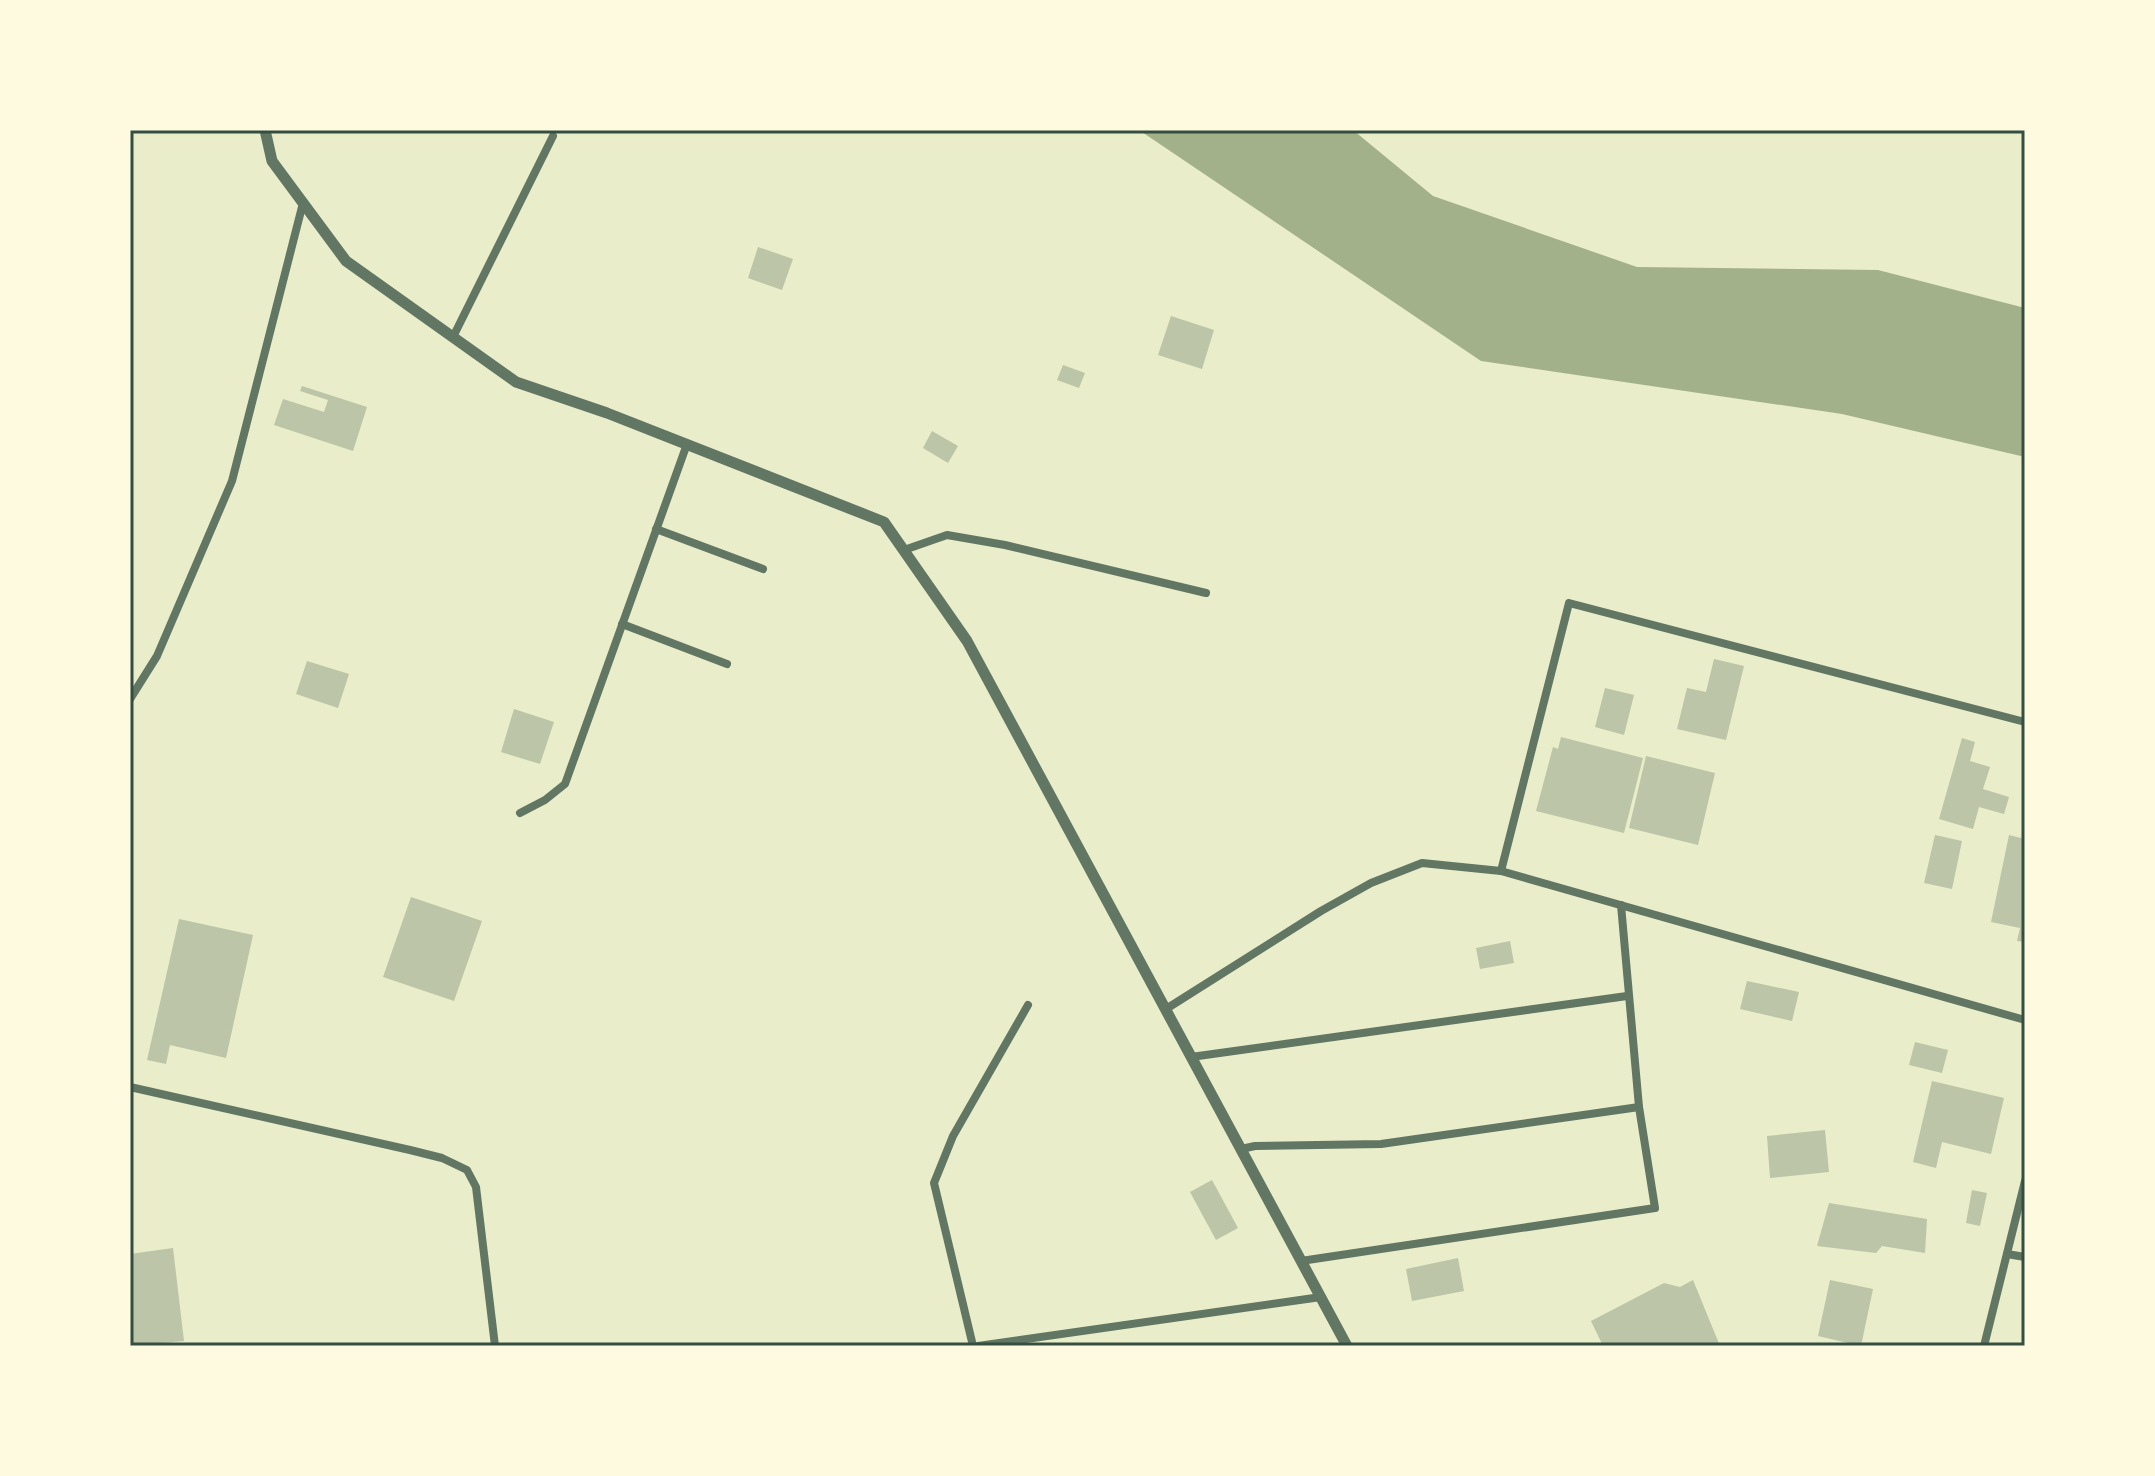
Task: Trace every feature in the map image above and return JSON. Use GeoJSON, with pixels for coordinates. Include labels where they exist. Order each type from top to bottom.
{"type":"FeatureCollection","features":[{"type":"Feature","properties":{"kind":"street"},"geometry":{"type":"LineString","coordinates":[[265,130],[272,161],[346,261],[516,382],[607,413],[884,522],[967,641],[1347,1346]]}},
{"type":"Feature","properties":{"kind":"street"},"geometry":{"type":"LineString","coordinates":[[453,337],[553,136]]}},
{"type":"Feature","properties":{"kind":"street"},"geometry":{"type":"LineString","coordinates":[[130,699],[157,656],[232,481],[303,203]]}},
{"type":"Feature","properties":{"kind":"street"},"geometry":{"type":"LineString","coordinates":[[520,813],[545,800],[565,784],[687,444]]}},
{"type":"Feature","properties":{"kind":"street"},"geometry":{"type":"LineString","coordinates":[[656,529],[763,569]]}},
{"type":"Feature","properties":{"kind":"street"},"geometry":{"type":"LineString","coordinates":[[904,550],[947,535],[1005,545],[1206,593]]}},
{"type":"Feature","properties":{"kind":"street"},"geometry":{"type":"LineString","coordinates":[[1501,871],[1569,603],[2025,722]]}},
{"type":"Feature","properties":{"kind":"street"},"geometry":{"type":"LineString","coordinates":[[622,624],[727,664]]}},
{"type":"Feature","properties":{"kind":"street"},"geometry":{"type":"LineString","coordinates":[[1166,1009],[1321,911],[1371,883],[1422,863],[1501,871],[2025,1020]]}},
{"type":"Feature","properties":{"kind":"street"},"geometry":{"type":"LineString","coordinates":[[1301,1261],[1655,1208],[1639,1107],[1621,905]]}},
{"type":"Feature","properties":{"kind":"street"},"geometry":{"type":"LineString","coordinates":[[1191,1057],[1627,996]]}},
{"type":"Feature","properties":{"kind":"street"},"geometry":{"type":"LineString","coordinates":[[1028,1005],[953,1136],[934,1183],[975,1346],[1321,1297]]}},
{"type":"Feature","properties":{"kind":"street"},"geometry":{"type":"LineString","coordinates":[[130,1087],[410,1150],[442,1158],[467,1170],[476,1187],[495,1346]]}},
{"type":"Feature","properties":{"kind":"street"},"geometry":{"type":"LineString","coordinates":[[1241,1149],[1255,1146],[1381,1144],[1639,1107]]}},
{"type":"Feature","properties":{"kind":"street"},"geometry":{"type":"LineString","coordinates":[[1984,1346],[2025,1181]]}},
{"type":"Feature","properties":{"kind":"street"},"geometry":{"type":"LineString","coordinates":[[2007,1254],[2025,1257]]}},
{"type":"Feature","properties":{"kind":"shaded area"},"geometry":{"type":"Polygon","coordinates":[[[1139,130],[1353,130],[1433,196],[1637,267],[1878,270],[2025,308],[2025,457],[1842,414],[1481,361],[1139,130]]]}},
{"type":"Feature","properties":{"kind":"building"},"geometry":{"type":"Polygon","coordinates":[[[758,247],[793,259],[782,290],[748,278],[758,247]]]}},
{"type":"Feature","properties":{"kind":"building"},"geometry":{"type":"Polygon","coordinates":[[[1171,316],[1214,330],[1202,369],[1158,355],[1171,316]]]}},
{"type":"Feature","properties":{"kind":"building"},"geometry":{"type":"Polygon","coordinates":[[[1063,365],[1085,373],[1079,388],[1057,380],[1063,365]]]}},
{"type":"Feature","properties":{"kind":"building"},"geometry":{"type":"Polygon","coordinates":[[[302,386],[367,407],[353,451],[274,425],[283,399],[324,412],[328,400],[300,391],[302,386]]]}},
{"type":"Feature","properties":{"kind":"building"},"geometry":{"type":"Polygon","coordinates":[[[932,431],[958,446],[948,463],[923,448],[932,431]]]}},
{"type":"Feature","properties":{"kind":"building"},"geometry":{"type":"Polygon","coordinates":[[[1714,659],[1744,666],[1726,740],[1677,729],[1687,688],[1706,692],[1714,659]]]}},
{"type":"Feature","properties":{"kind":"building"},"geometry":{"type":"Polygon","coordinates":[[[307,661],[349,674],[338,708],[296,694],[307,661]]]}},
{"type":"Feature","properties":{"kind":"building"},"geometry":{"type":"Polygon","coordinates":[[[1605,688],[1634,695],[1624,735],[1595,727],[1605,688]]]}},
{"type":"Feature","properties":{"kind":"building"},"geometry":{"type":"Polygon","coordinates":[[[514,709],[554,722],[540,764],[501,752],[514,709]]]}},
{"type":"Feature","properties":{"kind":"building"},"geometry":{"type":"Polygon","coordinates":[[[1561,737],[1643,758],[1624,833],[1536,811],[1553,747],[1558,749],[1561,737]]]}},
{"type":"Feature","properties":{"kind":"building"},"geometry":{"type":"Polygon","coordinates":[[[1962,738],[1975,742],[1970,761],[1990,767],[1983,789],[2009,797],[2004,814],[1979,807],[1973,829],[1939,819],[1962,738]]]}},
{"type":"Feature","properties":{"kind":"building"},"geometry":{"type":"Polygon","coordinates":[[[1646,756],[1715,773],[1698,845],[1629,828],[1646,756]]]}},
{"type":"Feature","properties":{"kind":"building"},"geometry":{"type":"Polygon","coordinates":[[[1935,835],[1962,841],[1952,889],[1924,883],[1935,835]]]}},
{"type":"Feature","properties":{"kind":"building"},"geometry":{"type":"Polygon","coordinates":[[[2009,835],[2025,839],[2025,942],[2017,941],[2020,928],[1991,922],[2009,835]]]}},
{"type":"Feature","properties":{"kind":"building"},"geometry":{"type":"Polygon","coordinates":[[[411,897],[482,921],[454,1001],[383,977],[411,897]]]}},
{"type":"Feature","properties":{"kind":"building"},"geometry":{"type":"Polygon","coordinates":[[[179,919],[253,935],[226,1058],[170,1045],[166,1064],[147,1060],[179,919]]]}},
{"type":"Feature","properties":{"kind":"building"},"geometry":{"type":"Polygon","coordinates":[[[1510,941],[1514,963],[1480,969],[1476,948],[1510,941]]]}},
{"type":"Feature","properties":{"kind":"building"},"geometry":{"type":"Polygon","coordinates":[[[1747,981],[1799,992],[1792,1021],[1740,1009],[1747,981]]]}},
{"type":"Feature","properties":{"kind":"building"},"geometry":{"type":"Polygon","coordinates":[[[1915,1042],[1948,1050],[1942,1073],[1909,1065],[1915,1042]]]}},
{"type":"Feature","properties":{"kind":"building"},"geometry":{"type":"Polygon","coordinates":[[[1932,1081],[2004,1098],[1991,1154],[1942,1142],[1936,1168],[1913,1162],[1932,1081]]]}},
{"type":"Feature","properties":{"kind":"building"},"geometry":{"type":"Polygon","coordinates":[[[1825,1130],[1829,1172],[1770,1178],[1767,1136],[1825,1130]]]}},
{"type":"Feature","properties":{"kind":"building"},"geometry":{"type":"Polygon","coordinates":[[[1212,1180],[1238,1228],[1216,1240],[1190,1192],[1212,1180]]]}},
{"type":"Feature","properties":{"kind":"building"},"geometry":{"type":"Polygon","coordinates":[[[1972,1190],[1987,1193],[1980,1226],[1966,1223],[1972,1190]]]}},
{"type":"Feature","properties":{"kind":"building"},"geometry":{"type":"Polygon","coordinates":[[[1829,1203],[1927,1219],[1925,1253],[1882,1246],[1876,1253],[1817,1246],[1829,1203]]]}},
{"type":"Feature","properties":{"kind":"building"},"geometry":{"type":"Polygon","coordinates":[[[173,1248],[184,1341],[130,1346],[130,1254],[173,1248]]]}},
{"type":"Feature","properties":{"kind":"building"},"geometry":{"type":"Polygon","coordinates":[[[1458,1258],[1464,1291],[1412,1301],[1406,1269],[1458,1258]]]}},
{"type":"Feature","properties":{"kind":"building"},"geometry":{"type":"Polygon","coordinates":[[[1693,1280],[1720,1346],[1603,1346],[1591,1321],[1664,1283],[1680,1287],[1693,1280]]]}},
{"type":"Feature","properties":{"kind":"building"},"geometry":{"type":"Polygon","coordinates":[[[1830,1280],[1873,1289],[1861,1346],[1818,1336],[1830,1280]]]}}]}
